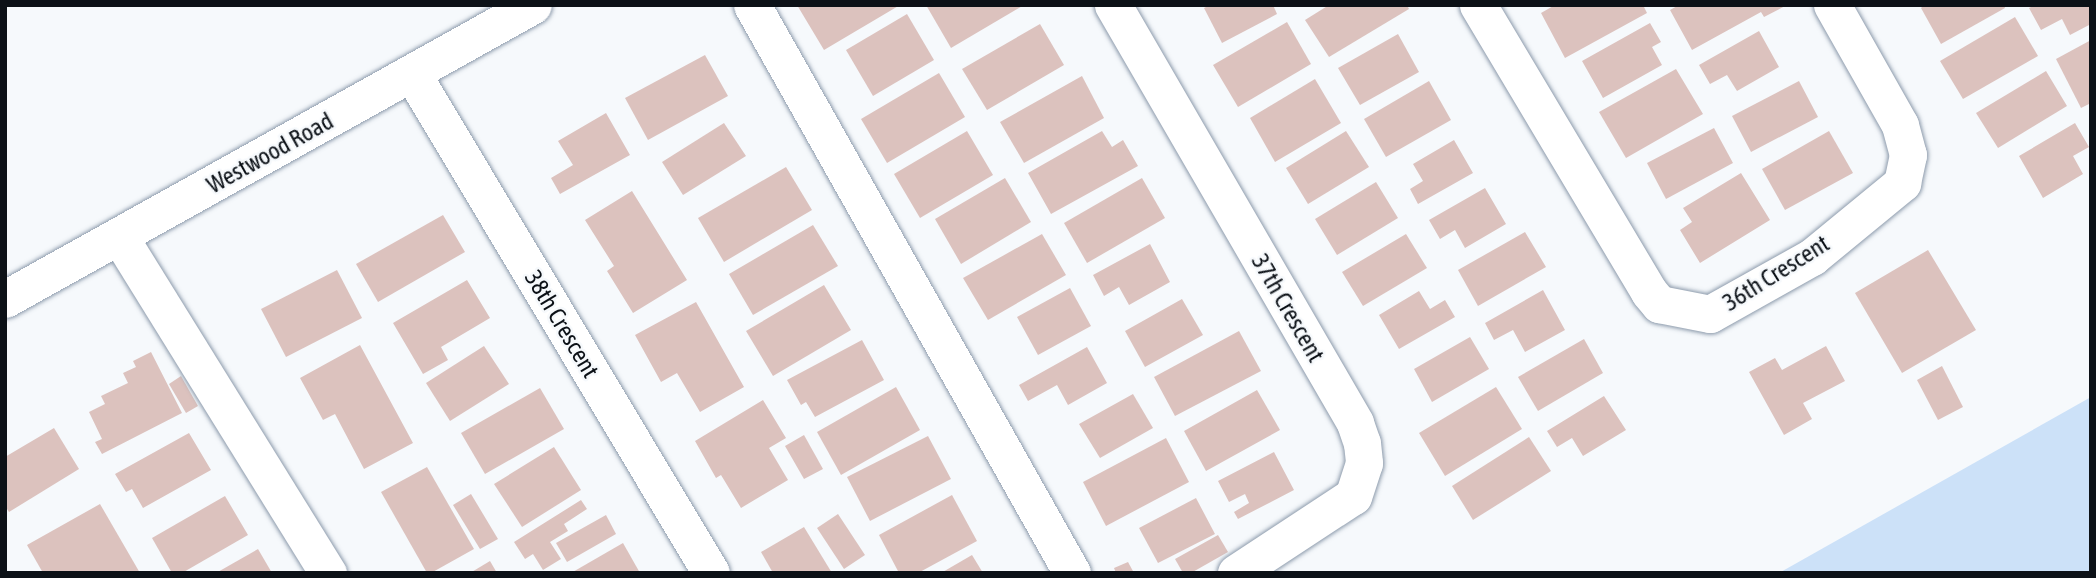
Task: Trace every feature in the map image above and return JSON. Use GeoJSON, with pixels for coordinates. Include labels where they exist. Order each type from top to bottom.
{"type":"FeatureCollection","features":[{"type":"Feature","properties":{"kind":"street","name":"Westwood Road"},"geometry":{"type":"LineString","coordinates":[[5,299],[413,75],[533,5]]}},
{"type":"Feature","properties":{"kind":"street"},"geometry":{"type":"LineString","coordinates":[[752,5],[1072,573]]}},
{"type":"Feature","properties":{"kind":"street","name":"37th Crescent"},"geometry":{"type":"LineString","coordinates":[[1113,5],[1355,423],[1362,443],[1364,463],[1353,496],[1236,573]]}},
{"type":"Feature","properties":{"kind":"street","name":"36th Crescent"},"geometry":{"type":"LineString","coordinates":[[1478,5],[1649,292],[1659,304],[1710,314],[1812,257],[1902,183],[1908,155],[1900,125],[1832,5]]}},
{"type":"Feature","properties":{"kind":"street","name":"38th Crescent"},"geometry":{"type":"LineString","coordinates":[[413,75],[710,573]]}},
{"type":"Feature","properties":{"kind":"street"},"geometry":{"type":"LineString","coordinates":[[119,236],[328,573]]}},
{"type":"Feature","properties":{"kind":"shaded area"},"geometry":{"type":"Polygon","coordinates":[[[2091,397],[2091,573],[1779,573],[2091,397]]]}},
{"type":"Feature","properties":{"kind":"building"},"geometry":{"type":"Polygon","coordinates":[[[797,5],[900,5],[824,50],[797,5]]]}},
{"type":"Feature","properties":{"kind":"building"},"geometry":{"type":"Polygon","coordinates":[[[926,5],[1024,5],[951,48],[926,5]]]}},
{"type":"Feature","properties":{"kind":"building"},"geometry":{"type":"Polygon","coordinates":[[[1210,5],[1273,5],[1277,14],[1222,43],[1204,8],[1210,5]]]}},
{"type":"Feature","properties":{"kind":"building"},"geometry":{"type":"Polygon","coordinates":[[[1329,5],[1407,5],[1409,9],[1329,57],[1305,20],[1329,5]]]}},
{"type":"Feature","properties":{"kind":"building"},"geometry":{"type":"Polygon","coordinates":[[[1555,5],[1643,5],[1647,13],[1565,58],[1541,13],[1555,5]]]}},
{"type":"Feature","properties":{"kind":"building"},"geometry":{"type":"Polygon","coordinates":[[[1679,5],[1787,5],[1764,17],[1761,12],[1692,50],[1670,10],[1679,5]]]}},
{"type":"Feature","properties":{"kind":"building"},"geometry":{"type":"Polygon","coordinates":[[[1924,5],[2004,5],[2005,8],[1941,44],[1921,8],[1924,5]]]}},
{"type":"Feature","properties":{"kind":"building"},"geometry":{"type":"Polygon","coordinates":[[[2035,5],[2091,5],[2091,24],[2070,35],[2062,19],[2041,30],[2029,8],[2035,5]]]}},
{"type":"Feature","properties":{"kind":"building"},"geometry":{"type":"Polygon","coordinates":[[[907,14],[934,60],[873,96],[846,50],[907,14]]]}},
{"type":"Feature","properties":{"kind":"building"},"geometry":{"type":"Polygon","coordinates":[[[2015,17],[2038,56],[1963,99],[1940,61],[2015,17]]]}},
{"type":"Feature","properties":{"kind":"building"},"geometry":{"type":"Polygon","coordinates":[[[1287,22],[1311,64],[1238,107],[1213,65],[1287,22]]]}},
{"type":"Feature","properties":{"kind":"building"},"geometry":{"type":"Polygon","coordinates":[[[1650,23],[1661,42],[1652,47],[1662,65],[1603,98],[1582,61],[1650,23]]]}},
{"type":"Feature","properties":{"kind":"building"},"geometry":{"type":"Polygon","coordinates":[[[1040,24],[1064,65],[987,110],[962,69],[1040,24]]]}},
{"type":"Feature","properties":{"kind":"building"},"geometry":{"type":"Polygon","coordinates":[[[1759,31],[1779,67],[1737,91],[1727,75],[1710,84],[1699,65],[1759,31]]]}},
{"type":"Feature","properties":{"kind":"building"},"geometry":{"type":"Polygon","coordinates":[[[1398,34],[1419,72],[1360,105],[1338,68],[1398,34]]]}},
{"type":"Feature","properties":{"kind":"building"},"geometry":{"type":"Polygon","coordinates":[[[2091,40],[2091,103],[2081,108],[2056,59],[2091,40]]]}},
{"type":"Feature","properties":{"kind":"building"},"geometry":{"type":"Polygon","coordinates":[[[705,55],[728,96],[648,140],[625,98],[705,55]]]}},
{"type":"Feature","properties":{"kind":"building"},"geometry":{"type":"Polygon","coordinates":[[[1676,69],[1703,114],[1626,158],[1599,112],[1676,69]]]}},
{"type":"Feature","properties":{"kind":"building"},"geometry":{"type":"Polygon","coordinates":[[[2046,71],[2067,106],[1998,148],[1976,113],[2046,71]]]}},
{"type":"Feature","properties":{"kind":"building"},"geometry":{"type":"Polygon","coordinates":[[[939,73],[965,117],[887,163],[861,119],[939,73]]]}},
{"type":"Feature","properties":{"kind":"building"},"geometry":{"type":"Polygon","coordinates":[[[1082,76],[1104,118],[1024,163],[1000,122],[1082,76]]]}},
{"type":"Feature","properties":{"kind":"building"},"geometry":{"type":"Polygon","coordinates":[[[1315,79],[1341,123],[1275,162],[1250,118],[1315,79]]]}},
{"type":"Feature","properties":{"kind":"building"},"geometry":{"type":"Polygon","coordinates":[[[1429,81],[1451,120],[1386,157],[1364,119],[1429,81]]]}},
{"type":"Feature","properties":{"kind":"building"},"geometry":{"type":"Polygon","coordinates":[[[1799,81],[1818,117],[1751,152],[1732,116],[1799,81]]]}},
{"type":"Feature","properties":{"kind":"building"},"geometry":{"type":"Polygon","coordinates":[[[606,113],[630,155],[560,194],[551,178],[573,165],[558,141],[606,113]]]}},
{"type":"Feature","properties":{"kind":"building"},"geometry":{"type":"Polygon","coordinates":[[[724,123],[746,156],[683,195],[662,162],[724,123]]]}},
{"type":"Feature","properties":{"kind":"building"},"geometry":{"type":"Polygon","coordinates":[[[2075,123],[2089,147],[2073,156],[2083,174],[2043,198],[2019,156],[2075,123]]]}},
{"type":"Feature","properties":{"kind":"building"},"geometry":{"type":"Polygon","coordinates":[[[1714,128],[1733,163],[1666,199],[1647,163],[1714,128]]]}},
{"type":"Feature","properties":{"kind":"building"},"geometry":{"type":"Polygon","coordinates":[[[967,131],[993,175],[920,218],[894,174],[967,131]]]}},
{"type":"Feature","properties":{"kind":"building"},"geometry":{"type":"Polygon","coordinates":[[[1102,131],[1112,147],[1123,140],[1138,166],[1051,214],[1028,173],[1102,131]]]}},
{"type":"Feature","properties":{"kind":"building"},"geometry":{"type":"Polygon","coordinates":[[[1346,131],[1369,167],[1308,204],[1286,168],[1346,131]]]}},
{"type":"Feature","properties":{"kind":"building"},"geometry":{"type":"Polygon","coordinates":[[[1829,131],[1853,173],[1785,210],[1762,169],[1829,131]]]}},
{"type":"Feature","properties":{"kind":"building"},"geometry":{"type":"Polygon","coordinates":[[[1454,140],[1473,173],[1418,204],[1410,189],[1423,181],[1413,164],[1454,140]]]}},
{"type":"Feature","properties":{"kind":"building"},"geometry":{"type":"Polygon","coordinates":[[[786,167],[812,210],[724,262],[698,218],[786,167]]]}},
{"type":"Feature","properties":{"kind":"building"},"geometry":{"type":"Polygon","coordinates":[[[1741,173],[1770,220],[1700,263],[1680,230],[1692,222],[1683,208],[1741,173]]]}},
{"type":"Feature","properties":{"kind":"building"},"geometry":{"type":"Polygon","coordinates":[[[1005,178],[1031,222],[961,264],[935,219],[1005,178]]]}},
{"type":"Feature","properties":{"kind":"building"},"geometry":{"type":"Polygon","coordinates":[[[1142,178],[1165,218],[1087,263],[1064,223],[1142,178]]]}},
{"type":"Feature","properties":{"kind":"building"},"geometry":{"type":"Polygon","coordinates":[[[1376,182],[1398,218],[1337,255],[1315,219],[1376,182]]]}},
{"type":"Feature","properties":{"kind":"building"},"geometry":{"type":"Polygon","coordinates":[[[1485,188],[1506,224],[1465,248],[1455,230],[1440,239],[1429,220],[1485,188]]]}},
{"type":"Feature","properties":{"kind":"building"},"geometry":{"type":"Polygon","coordinates":[[[632,191],[687,280],[633,313],[607,271],[614,266],[585,220],[632,191]]]}},
{"type":"Feature","properties":{"kind":"building"},"geometry":{"type":"Polygon","coordinates":[[[443,215],[465,252],[378,302],[356,264],[443,215]]]}},
{"type":"Feature","properties":{"kind":"building"},"geometry":{"type":"Polygon","coordinates":[[[813,225],[838,266],[753,315],[729,274],[813,225]]]}},
{"type":"Feature","properties":{"kind":"building"},"geometry":{"type":"Polygon","coordinates":[[[1525,232],[1546,267],[1478,306],[1458,270],[1525,232]]]}},
{"type":"Feature","properties":{"kind":"building"},"geometry":{"type":"Polygon","coordinates":[[[1042,234],[1066,275],[988,320],[963,278],[1042,234]]]}},
{"type":"Feature","properties":{"kind":"building"},"geometry":{"type":"Polygon","coordinates":[[[1406,234],[1427,268],[1363,306],[1342,272],[1406,234]]]}},
{"type":"Feature","properties":{"kind":"building"},"geometry":{"type":"Polygon","coordinates":[[[1150,244],[1170,282],[1129,305],[1119,287],[1104,296],[1093,275],[1150,244]]]}},
{"type":"Feature","properties":{"kind":"building"},"geometry":{"type":"Polygon","coordinates":[[[1928,250],[1976,330],[1902,373],[1855,293],[1928,250]]]}},
{"type":"Feature","properties":{"kind":"building"},"geometry":{"type":"Polygon","coordinates":[[[337,270],[362,318],[286,357],[261,309],[337,270]]]}},
{"type":"Feature","properties":{"kind":"building"},"geometry":{"type":"Polygon","coordinates":[[[467,280],[490,318],[441,347],[448,360],[423,374],[393,323],[467,280]]]}},
{"type":"Feature","properties":{"kind":"building"},"geometry":{"type":"Polygon","coordinates":[[[824,285],[851,330],[773,376],[746,331],[824,285]]]}},
{"type":"Feature","properties":{"kind":"building"},"geometry":{"type":"Polygon","coordinates":[[[1070,288],[1091,326],[1038,355],[1017,317],[1070,288]]]}},
{"type":"Feature","properties":{"kind":"building"},"geometry":{"type":"Polygon","coordinates":[[[1543,290],[1565,330],[1525,352],[1513,330],[1494,340],[1485,323],[1543,290]]]}},
{"type":"Feature","properties":{"kind":"building"},"geometry":{"type":"Polygon","coordinates":[[[1419,291],[1430,309],[1445,300],[1455,317],[1399,349],[1379,315],[1419,291]]]}},
{"type":"Feature","properties":{"kind":"building"},"geometry":{"type":"Polygon","coordinates":[[[1182,299],[1203,335],[1145,367],[1125,331],[1182,299]]]}},
{"type":"Feature","properties":{"kind":"building"},"geometry":{"type":"Polygon","coordinates":[[[696,302],[744,387],[700,412],[677,373],[661,382],[635,335],[696,302]]]}},
{"type":"Feature","properties":{"kind":"building"},"geometry":{"type":"Polygon","coordinates":[[[1239,331],[1261,371],[1175,416],[1154,377],[1239,331]]]}},
{"type":"Feature","properties":{"kind":"building"},"geometry":{"type":"Polygon","coordinates":[[[1470,337],[1489,369],[1432,402],[1414,369],[1470,337]]]}},
{"type":"Feature","properties":{"kind":"building"},"geometry":{"type":"Polygon","coordinates":[[[1584,339],[1603,373],[1538,411],[1518,377],[1584,339]]]}},
{"type":"Feature","properties":{"kind":"building"},"geometry":{"type":"Polygon","coordinates":[[[862,340],[884,380],[815,417],[806,402],[801,405],[787,380],[862,340]]]}},
{"type":"Feature","properties":{"kind":"building"},"geometry":{"type":"Polygon","coordinates":[[[360,345],[413,443],[364,469],[335,414],[323,420],[300,378],[360,345]]]}},
{"type":"Feature","properties":{"kind":"building"},"geometry":{"type":"Polygon","coordinates":[[[484,346],[509,384],[450,421],[426,383],[484,346]]]}},
{"type":"Feature","properties":{"kind":"building"},"geometry":{"type":"Polygon","coordinates":[[[1826,346],[1845,381],[1803,403],[1812,419],[1784,435],[1749,372],[1775,358],[1782,370],[1826,346]]]}},
{"type":"Feature","properties":{"kind":"building"},"geometry":{"type":"Polygon","coordinates":[[[1087,347],[1107,383],[1068,405],[1057,385],[1028,401],[1019,385],[1087,347]]]}},
{"type":"Feature","properties":{"kind":"building"},"geometry":{"type":"Polygon","coordinates":[[[151,352],[182,413],[102,454],[95,442],[102,439],[89,412],[105,404],[101,396],[128,383],[123,373],[136,367],[133,361],[151,352]]]}},
{"type":"Feature","properties":{"kind":"building"},"geometry":{"type":"Polygon","coordinates":[[[1942,366],[1963,407],[1938,420],[1917,380],[1942,366]]]}},
{"type":"Feature","properties":{"kind":"building"},"geometry":{"type":"Polygon","coordinates":[[[181,376],[198,406],[186,413],[169,384],[181,376]]]}},
{"type":"Feature","properties":{"kind":"building"},"geometry":{"type":"Polygon","coordinates":[[[896,387],[920,430],[841,475],[817,432],[896,387]]]}},
{"type":"Feature","properties":{"kind":"building"},"geometry":{"type":"Polygon","coordinates":[[[1496,387],[1522,429],[1445,476],[1419,433],[1496,387]]]}},
{"type":"Feature","properties":{"kind":"building"},"geometry":{"type":"Polygon","coordinates":[[[540,388],[564,429],[485,474],[461,433],[540,388]]]}},
{"type":"Feature","properties":{"kind":"building"},"geometry":{"type":"Polygon","coordinates":[[[1257,390],[1280,430],[1206,471],[1184,431],[1257,390]]]}},
{"type":"Feature","properties":{"kind":"building"},"geometry":{"type":"Polygon","coordinates":[[[1133,394],[1153,428],[1100,458],[1079,424],[1133,394]]]}},
{"type":"Feature","properties":{"kind":"building"},"geometry":{"type":"Polygon","coordinates":[[[1604,396],[1626,430],[1583,456],[1572,438],[1557,447],[1547,431],[1604,396]]]}},
{"type":"Feature","properties":{"kind":"building"},"geometry":{"type":"Polygon","coordinates":[[[763,400],[786,438],[769,448],[788,480],[741,508],[721,475],[716,478],[695,441],[763,400]]]}},
{"type":"Feature","properties":{"kind":"building"},"geometry":{"type":"Polygon","coordinates":[[[54,428],[79,469],[9,512],[5,506],[5,457],[54,428]]]}},
{"type":"Feature","properties":{"kind":"building"},"geometry":{"type":"Polygon","coordinates":[[[189,433],[211,470],[143,508],[132,489],[126,492],[115,474],[189,433]]]}},
{"type":"Feature","properties":{"kind":"building"},"geometry":{"type":"Polygon","coordinates":[[[804,435],[823,469],[804,479],[785,446],[804,435]]]}},
{"type":"Feature","properties":{"kind":"building"},"geometry":{"type":"Polygon","coordinates":[[[928,436],[951,479],[870,521],[847,477],[928,436]]]}},
{"type":"Feature","properties":{"kind":"building"},"geometry":{"type":"Polygon","coordinates":[[[1529,437],[1551,471],[1473,520],[1452,486],[1529,437]]]}},
{"type":"Feature","properties":{"kind":"building"},"geometry":{"type":"Polygon","coordinates":[[[1166,438],[1189,482],[1106,526],[1083,482],[1166,438]]]}},
{"type":"Feature","properties":{"kind":"building"},"geometry":{"type":"Polygon","coordinates":[[[554,447],[581,490],[522,527],[494,484],[554,447]]]}},
{"type":"Feature","properties":{"kind":"building"},"geometry":{"type":"Polygon","coordinates":[[[1274,452],[1294,490],[1238,519],[1234,512],[1249,503],[1245,494],[1229,502],[1218,481],[1274,452]]]}},
{"type":"Feature","properties":{"kind":"building"},"geometry":{"type":"Polygon","coordinates":[[[427,467],[474,549],[431,573],[427,573],[381,492],[427,467]]]}},
{"type":"Feature","properties":{"kind":"building"},"geometry":{"type":"Polygon","coordinates":[[[471,494],[498,539],[480,549],[453,505],[471,494]]]}},
{"type":"Feature","properties":{"kind":"building"},"geometry":{"type":"Polygon","coordinates":[[[952,495],[977,541],[918,573],[899,573],[879,535],[952,495]]]}},
{"type":"Feature","properties":{"kind":"building"},"geometry":{"type":"Polygon","coordinates":[[[225,496],[248,535],[182,573],[172,573],[152,538],[225,496]]]}},
{"type":"Feature","properties":{"kind":"building"},"geometry":{"type":"Polygon","coordinates":[[[1196,498],[1215,534],[1158,563],[1139,528],[1196,498]]]}},
{"type":"Feature","properties":{"kind":"building"},"geometry":{"type":"Polygon","coordinates":[[[581,500],[587,509],[564,524],[568,531],[550,542],[561,559],[543,570],[533,554],[525,559],[514,542],[581,500]]]}},
{"type":"Feature","properties":{"kind":"building"},"geometry":{"type":"Polygon","coordinates":[[[100,504],[140,573],[43,573],[27,545],[100,504]]]}},
{"type":"Feature","properties":{"kind":"building"},"geometry":{"type":"Polygon","coordinates":[[[838,514],[865,555],[844,569],[817,528],[838,514]]]}},
{"type":"Feature","properties":{"kind":"building"},"geometry":{"type":"Polygon","coordinates":[[[606,515],[616,534],[567,562],[556,543],[606,515]]]}},
{"type":"Feature","properties":{"kind":"building"},"geometry":{"type":"Polygon","coordinates":[[[804,527],[832,573],[773,573],[761,552],[804,527]]]}},
{"type":"Feature","properties":{"kind":"building"},"geometry":{"type":"Polygon","coordinates":[[[1218,535],[1228,552],[1191,573],[1183,573],[1175,559],[1218,535]]]}},
{"type":"Feature","properties":{"kind":"building"},"geometry":{"type":"Polygon","coordinates":[[[623,543],[640,573],[571,573],[623,543]]]}},
{"type":"Feature","properties":{"kind":"building"},"geometry":{"type":"Polygon","coordinates":[[[258,549],[272,573],[216,573],[258,549]]]}},
{"type":"Feature","properties":{"kind":"building"},"geometry":{"type":"Polygon","coordinates":[[[972,555],[983,573],[941,573],[972,555]]]}},
{"type":"Feature","properties":{"kind":"building"},"geometry":{"type":"Polygon","coordinates":[[[490,561],[497,573],[470,573],[490,561]]]}},
{"type":"Feature","properties":{"kind":"building"},"geometry":{"type":"Polygon","coordinates":[[[1128,562],[1134,573],[1116,573],[1114,568],[1128,562]]]}}]}
